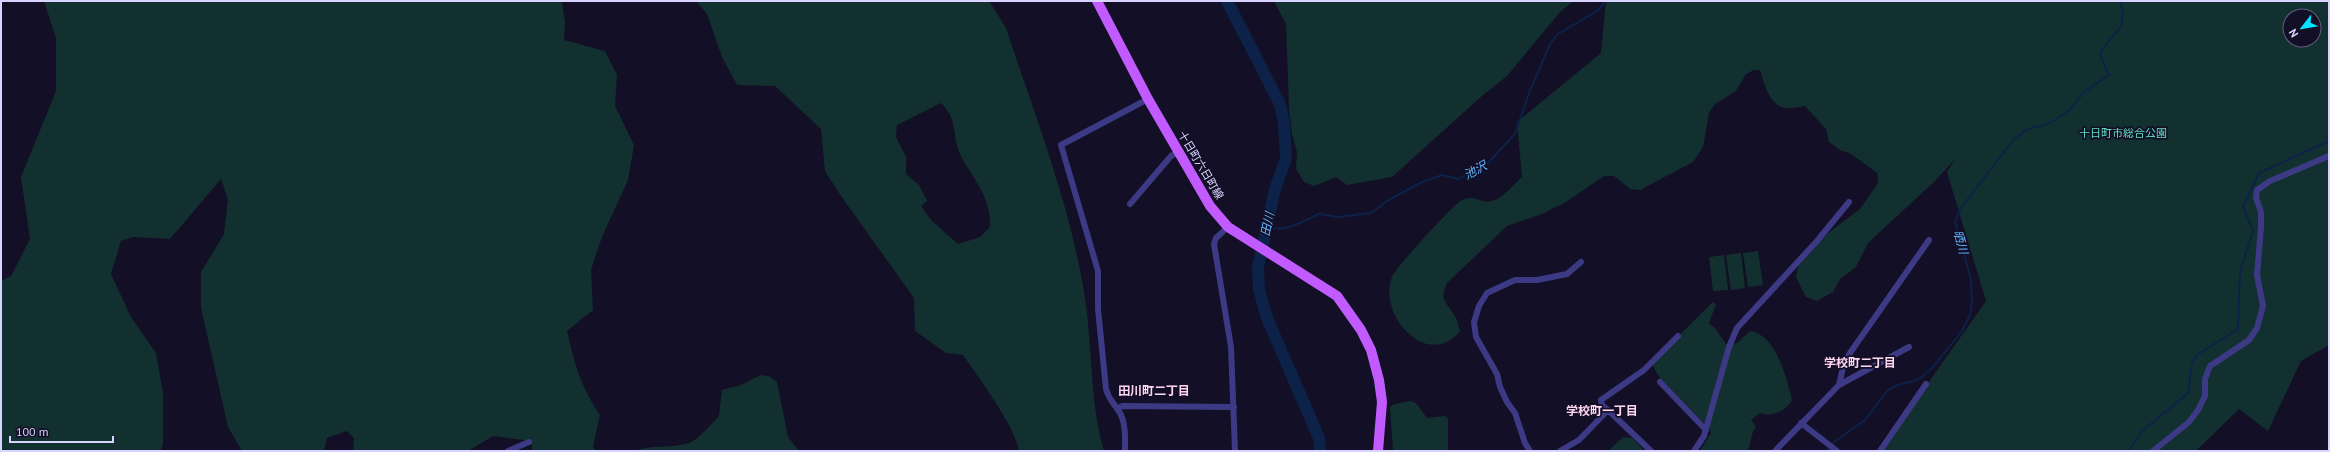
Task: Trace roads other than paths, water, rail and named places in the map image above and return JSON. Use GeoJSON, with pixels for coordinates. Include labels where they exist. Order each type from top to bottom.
{"type":"FeatureCollection","features":[{"type":"Feature","properties":{"kind":"main road","name":"十日町六日町線"},"geometry":{"type":"LineString","coordinates":[[1097,1],[1148,99],[1196,184],[1228,227],[1337,296],[1347,308],[1371,350],[1379,380],[1382,402],[1378,451]]}},
{"type":"Feature","properties":{"kind":"street"},"geometry":{"type":"LineString","coordinates":[[1125,451],[1123,422],[1117,409],[1109,400],[1106,389],[1098,309],[1098,270],[1061,145],[1148,99]]}},
{"type":"Feature","properties":{"kind":"street"},"geometry":{"type":"LineString","coordinates":[[1130,204],[1171,156],[1178,152]]}},
{"type":"Feature","properties":{"kind":"street"},"geometry":{"type":"LineString","coordinates":[[2153,451],[2189,422],[2198,410],[2205,396],[2205,379],[2210,366],[2249,340],[2257,328],[2263,306],[2257,275],[2261,212],[2256,198],[2257,190],[2266,183],[2329,156]]}},
{"type":"Feature","properties":{"kind":"street"},"geometry":{"type":"LineString","coordinates":[[1694,451],[1706,430],[1729,347],[1738,328],[1817,241],[1848,202]]}},
{"type":"Feature","properties":{"kind":"street"},"geometry":{"type":"LineString","coordinates":[[1228,227],[1216,238],[1214,244],[1231,347],[1235,451]]}},
{"type":"Feature","properties":{"kind":"street"},"geometry":{"type":"LineString","coordinates":[[1839,384],[1844,363],[1850,353],[1929,240]]}},
{"type":"Feature","properties":{"kind":"street"},"geometry":{"type":"LineString","coordinates":[[1530,451],[1525,443],[1515,413],[1500,387],[1497,374],[1476,337],[1474,322],[1479,306],[1487,293],[1515,280],[1537,280],[1567,274],[1581,262]]}},
{"type":"Feature","properties":{"kind":"street"},"geometry":{"type":"LineString","coordinates":[[1651,451],[1602,405],[1602,400],[1644,370],[1678,336]]}},
{"type":"Feature","properties":{"kind":"street"},"geometry":{"type":"LineString","coordinates":[[1775,451],[1839,384],[1909,347]]}},
{"type":"Feature","properties":{"kind":"street"},"geometry":{"type":"LineString","coordinates":[[1660,382],[1706,430]]}},
{"type":"Feature","properties":{"kind":"street"},"geometry":{"type":"LineString","coordinates":[[1880,451],[1926,384]]}},
{"type":"Feature","properties":{"kind":"street"},"geometry":{"type":"LineString","coordinates":[[1117,409],[1122,406],[1234,407]]}},
{"type":"Feature","properties":{"kind":"street"},"geometry":{"type":"LineString","coordinates":[[1560,451],[1579,440],[1608,410]]}},
{"type":"Feature","properties":{"kind":"street"},"geometry":{"type":"LineString","coordinates":[[1801,423],[1836,450]]}},
{"type":"Feature","properties":{"kind":"street"},"geometry":{"type":"LineString","coordinates":[[508,451],[525,446],[529,442]]}},
{"type":"Feature","properties":{"kind":"street"},"geometry":{"type":"LineString","coordinates":[[1525,443],[1525,451]]}},
{"type":"Feature","properties":{"kind":"waterway","name":"池沢"},"geometry":{"type":"LineString","coordinates":[[1227,1],[1280,104],[1284,123],[1286,159],[1275,189],[1258,267],[1259,289],[1267,318],[1319,438],[1320,451]]}},
{"type":"Feature","properties":{"kind":"waterway","name":"池沢"},"geometry":{"type":"LineString","coordinates":[[1268,227],[1288,227],[1301,223],[1319,214],[1338,217],[1371,213],[1387,201],[1420,183],[1442,175],[1458,179],[1488,163],[1515,134],[1529,93],[1550,44],[1558,34],[1597,11],[1606,1]]}},
{"type":"Feature","properties":{"kind":"waterway","name":"晒川"},"geometry":{"type":"LineString","coordinates":[[1827,451],[1834,442],[1865,420],[1888,390],[1898,385],[1917,380],[1923,376],[1934,366],[1962,331],[1970,315],[1972,301],[1971,279],[1955,222],[1961,208],[2013,140],[2026,130],[2050,123],[2070,110],[2084,92],[2109,75],[2100,55],[2104,47],[2120,27],[2123,12],[2121,1]]}},
{"type":"Feature","properties":{"kind":"waterway"},"geometry":{"type":"LineString","coordinates":[[2129,451],[2141,432],[2188,393],[2192,363],[2197,355],[2238,329],[2240,271],[2253,231],[2243,207],[2259,173],[2329,141]]}},
{"type":"Feature","properties":{"kind":"district","name":"学校町二丁目"},"geometry":{"type":"Point","coordinates":[1860,362]}},
{"type":"Feature","properties":{"kind":"district","name":"田川町二丁目"},"geometry":{"type":"Point","coordinates":[1154,390]}},
{"type":"Feature","properties":{"kind":"district","name":"学校町一丁目"},"geometry":{"type":"Point","coordinates":[1602,410]}},
{"type":"Feature","properties":{"kind":"park label","name":"十日町市総合公園"},"geometry":{"type":"Point","coordinates":[2123,133]}},
{"type":"Feature","properties":{"kind":"water label","name":"田川"},"geometry":{"type":"Point","coordinates":[1267,224]}}]}
